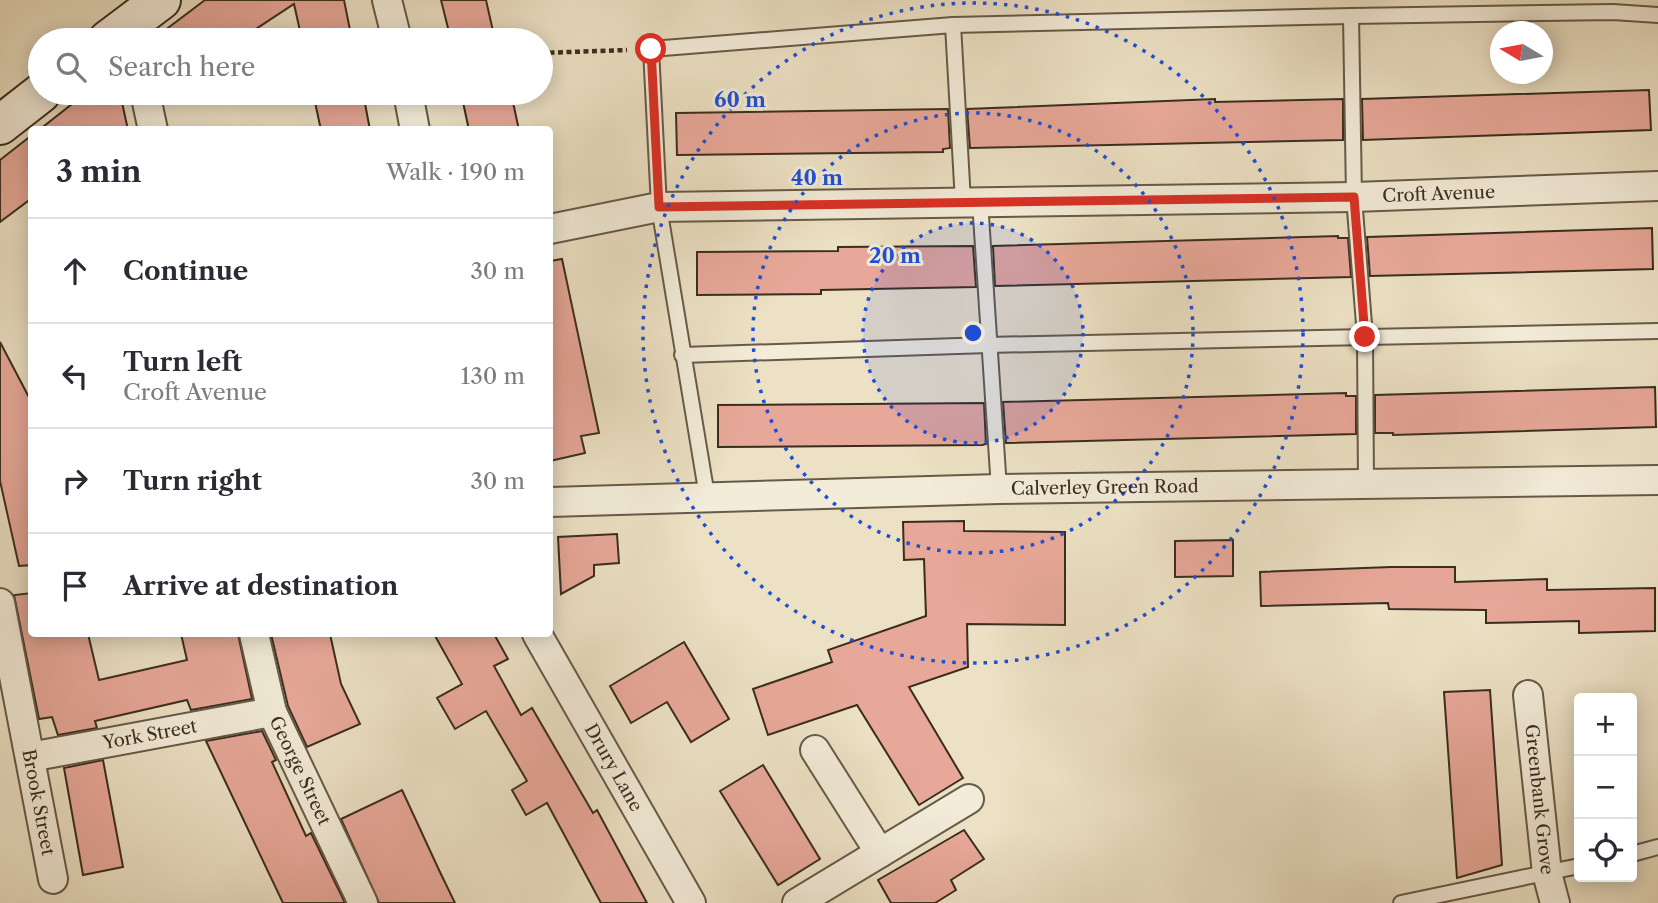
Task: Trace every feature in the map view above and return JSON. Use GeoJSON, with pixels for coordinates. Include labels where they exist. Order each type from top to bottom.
{"type":"FeatureCollection","features":[{"type":"Feature","properties":{"kind":"street"},"geometry":{"type":"LineString","coordinates":[[387,0],[394,28]]}},
{"type":"Feature","properties":{"kind":"street"},"geometry":{"type":"LineString","coordinates":[[0,125],[28,103]]}},
{"type":"Feature","properties":{"kind":"street"},"geometry":{"type":"LineString","coordinates":[[148,105],[152,126]]}},
{"type":"Feature","properties":{"kind":"street"},"geometry":{"type":"LineString","coordinates":[[410,105],[414,126]]}},
{"type":"Feature","properties":{"kind":"street","name":"Croft Avenue"},"geometry":{"type":"LineString","coordinates":[[553,228],[659,207],[1354,197],[1658,186]]}},
{"type":"Feature","properties":{"kind":"street","name":"Calverley Green Road"},"geometry":{"type":"LineString","coordinates":[[553,502],[999,489],[1658,480]]}},
{"type":"Feature","properties":{"kind":"street","name":"Brook Street"},"geometry":{"type":"LineString","coordinates":[[0,603],[52,879]]}},
{"type":"Feature","properties":{"kind":"street","name":"George Street"},"geometry":{"type":"LineString","coordinates":[[255,637],[272,712],[362,903]]}},
{"type":"Feature","properties":{"kind":"street","name":"Drury Lane"},"geometry":{"type":"LineString","coordinates":[[539,637],[691,903]]}},
{"type":"Feature","properties":{"kind":"street","name":"Greenbank Grove"},"geometry":{"type":"LineString","coordinates":[[1528,695],[1547,873],[1555,903]]}},
{"type":"Feature","properties":{"kind":"street","name":"York Street"},"geometry":{"type":"LineString","coordinates":[[30,757],[272,712]]}},
{"type":"Feature","properties":{"kind":"street"},"geometry":{"type":"LineString","coordinates":[[815,750],[880,853]]}},
{"type":"Feature","properties":{"kind":"street"},"geometry":{"type":"LineString","coordinates":[[797,903],[969,799]]}},
{"type":"Feature","properties":{"kind":"lane"},"geometry":{"type":"LineString","coordinates":[[707,496],[659,207],[651,49],[953,25],[1613,12],[1658,15]]}},
{"type":"Feature","properties":{"kind":"lane"},"geometry":{"type":"LineString","coordinates":[[1351,16],[1354,197],[1365,337],[1366,485]]}},
{"type":"Feature","properties":{"kind":"lane"},"geometry":{"type":"LineString","coordinates":[[953,25],[988,345],[999,489]]}},
{"type":"Feature","properties":{"kind":"lane"},"geometry":{"type":"LineString","coordinates":[[682,355],[988,345],[1658,331]]}},
{"type":"Feature","properties":{"kind":"lane"},"geometry":{"type":"LineString","coordinates":[[1637,853],[1658,848]]}},
{"type":"Feature","properties":{"kind":"lane"},"geometry":{"type":"LineString","coordinates":[[1401,903],[1574,867]]}},
{"type":"Feature","properties":{"kind":"path"},"geometry":{"type":"LineString","coordinates":[[553,53],[651,49]]}},
{"type":"Feature","properties":{"kind":"building"},"geometry":{"type":"Polygon","coordinates":[[[205,0],[344,0],[350,28],[299,28],[294,4],[257,28],[168,28],[205,0]]]}},
{"type":"Feature","properties":{"kind":"building"},"geometry":{"type":"Polygon","coordinates":[[[441,0],[486,0],[492,28],[448,28],[441,0]]]}},
{"type":"Feature","properties":{"kind":"building"},"geometry":{"type":"Polygon","coordinates":[[[1649,90],[1651,130],[1363,140],[1362,99],[1649,90]]]}},
{"type":"Feature","properties":{"kind":"building"},"geometry":{"type":"Polygon","coordinates":[[[1215,99],[1215,102],[1343,99],[1343,140],[970,148],[967,109],[1215,99]]]}},
{"type":"Feature","properties":{"kind":"building"},"geometry":{"type":"Polygon","coordinates":[[[71,105],[123,105],[127,126],[44,126],[71,105]]]}},
{"type":"Feature","properties":{"kind":"building"},"geometry":{"type":"Polygon","coordinates":[[[316,105],[365,105],[369,126],[320,126],[316,105]]]}},
{"type":"Feature","properties":{"kind":"building"},"geometry":{"type":"Polygon","coordinates":[[[464,105],[514,105],[518,126],[468,126],[464,105]]]}},
{"type":"Feature","properties":{"kind":"building"},"geometry":{"type":"Polygon","coordinates":[[[948,109],[950,148],[943,149],[943,152],[677,155],[676,113],[948,109]]]}},
{"type":"Feature","properties":{"kind":"building"},"geometry":{"type":"Polygon","coordinates":[[[28,138],[28,201],[0,222],[0,160],[28,138]]]}},
{"type":"Feature","properties":{"kind":"building"},"geometry":{"type":"Polygon","coordinates":[[[1652,228],[1653,269],[1370,276],[1367,237],[1652,228]]]}},
{"type":"Feature","properties":{"kind":"building"},"geometry":{"type":"Polygon","coordinates":[[[1338,236],[1348,238],[1351,277],[995,286],[993,246],[1338,236]]]}},
{"type":"Feature","properties":{"kind":"building"},"geometry":{"type":"Polygon","coordinates":[[[973,246],[976,287],[821,290],[821,294],[697,295],[697,252],[973,246]]]}},
{"type":"Feature","properties":{"kind":"building"},"geometry":{"type":"Polygon","coordinates":[[[562,259],[599,433],[581,436],[585,453],[553,460],[553,260],[562,259]]]}},
{"type":"Feature","properties":{"kind":"building"},"geometry":{"type":"Polygon","coordinates":[[[0,342],[28,395],[28,565],[19,566],[0,481],[0,342]]]}},
{"type":"Feature","properties":{"kind":"building"},"geometry":{"type":"Polygon","coordinates":[[[1655,387],[1656,427],[1393,435],[1375,433],[1375,395],[1655,387]]]}},
{"type":"Feature","properties":{"kind":"building"},"geometry":{"type":"Polygon","coordinates":[[[1346,393],[1346,396],[1356,396],[1356,434],[1006,443],[1003,402],[1346,393]]]}},
{"type":"Feature","properties":{"kind":"building"},"geometry":{"type":"Polygon","coordinates":[[[984,403],[986,444],[982,445],[718,447],[718,405],[984,403]]]}},
{"type":"Feature","properties":{"kind":"building"},"geometry":{"type":"Polygon","coordinates":[[[964,521],[964,531],[1065,532],[1065,625],[967,624],[968,667],[909,687],[963,778],[919,805],[857,705],[768,735],[753,689],[832,662],[828,650],[926,616],[924,559],[904,560],[903,522],[964,521]]]}},
{"type":"Feature","properties":{"kind":"building"},"geometry":{"type":"Polygon","coordinates":[[[617,534],[619,563],[594,565],[594,576],[561,594],[558,537],[617,534]]]}},
{"type":"Feature","properties":{"kind":"building"},"geometry":{"type":"Polygon","coordinates":[[[1233,540],[1233,576],[1175,577],[1175,541],[1233,540]]]}},
{"type":"Feature","properties":{"kind":"building"},"geometry":{"type":"Polygon","coordinates":[[[1455,567],[1455,582],[1547,579],[1547,590],[1655,588],[1655,631],[1579,633],[1579,621],[1486,623],[1486,610],[1389,609],[1388,603],[1261,606],[1260,572],[1455,567]]]}},
{"type":"Feature","properties":{"kind":"building"},"geometry":{"type":"Polygon","coordinates":[[[28,593],[28,637],[89,637],[99,680],[187,660],[182,637],[239,637],[252,699],[191,710],[187,700],[95,721],[97,728],[58,735],[52,717],[39,719],[14,595],[28,593]]]}},
{"type":"Feature","properties":{"kind":"building"},"geometry":{"type":"Polygon","coordinates":[[[272,637],[331,637],[341,684],[360,724],[307,747],[288,706],[272,637]]]}},
{"type":"Feature","properties":{"kind":"building"},"geometry":{"type":"Polygon","coordinates":[[[436,637],[496,637],[508,659],[494,666],[521,715],[532,708],[593,813],[597,810],[647,903],[601,903],[547,803],[526,815],[512,790],[527,781],[486,711],[455,729],[437,698],[462,684],[436,637]]]}},
{"type":"Feature","properties":{"kind":"building"},"geometry":{"type":"Polygon","coordinates":[[[684,642],[729,719],[691,742],[667,702],[631,723],[610,686],[684,642]]]}},
{"type":"Feature","properties":{"kind":"building"},"geometry":{"type":"Polygon","coordinates":[[[1490,690],[1502,865],[1457,878],[1444,692],[1490,690]]]}},
{"type":"Feature","properties":{"kind":"building"},"geometry":{"type":"Polygon","coordinates":[[[262,731],[276,760],[272,762],[306,836],[311,833],[345,903],[283,903],[206,741],[262,731]]]}},
{"type":"Feature","properties":{"kind":"building"},"geometry":{"type":"Polygon","coordinates":[[[103,760],[123,867],[83,875],[64,768],[103,760]]]}},
{"type":"Feature","properties":{"kind":"building"},"geometry":{"type":"Polygon","coordinates":[[[763,765],[820,859],[778,885],[720,791],[763,765]]]}},
{"type":"Feature","properties":{"kind":"building"},"geometry":{"type":"Polygon","coordinates":[[[402,790],[455,903],[379,903],[341,819],[402,790]]]}},
{"type":"Feature","properties":{"kind":"building"},"geometry":{"type":"Polygon","coordinates":[[[964,830],[984,859],[951,880],[956,890],[935,903],[891,903],[878,880],[964,830]]]}},
{"type":"Feature","properties":{"kind":"route"},"geometry":{"type":"LineString","coordinates":[[651,49],[659,207],[1354,197],[1365,337]]}}]}
